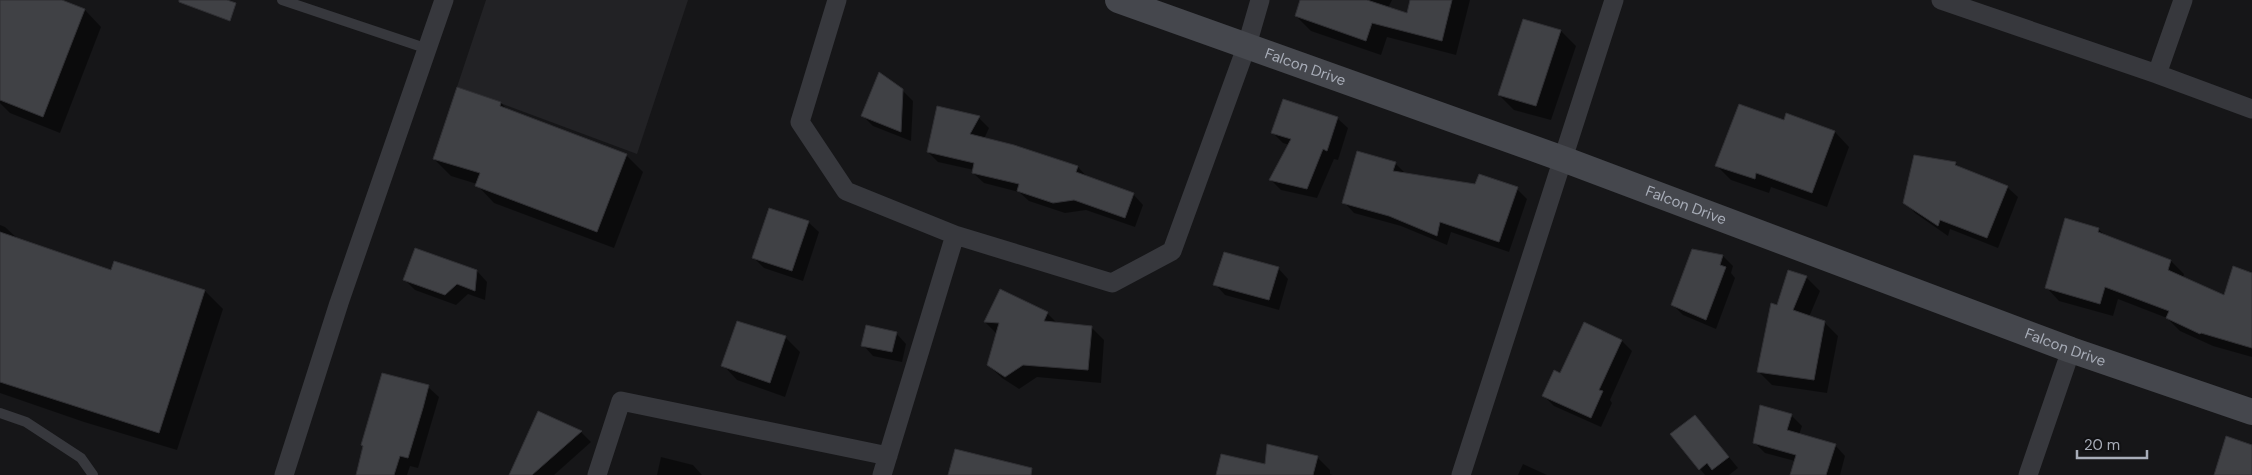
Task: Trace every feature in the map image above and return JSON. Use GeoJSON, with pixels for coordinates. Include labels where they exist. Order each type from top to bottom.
{"type":"FeatureCollection","features":[{"type":"Feature","properties":{"kind":"street"},"geometry":{"type":"LineString","coordinates":[[284,475],[339,303],[444,0]]}},
{"type":"Feature","properties":{"kind":"street"},"geometry":{"type":"LineString","coordinates":[[837,0],[800,122],[846,191],[955,236],[1112,284],[1172,251],[1247,45],[1260,0]]}},
{"type":"Feature","properties":{"kind":"street","name":"Falcon Drive"},"geometry":{"type":"LineString","coordinates":[[1118,0],[1563,159],[2071,350],[2252,412]]}},
{"type":"Feature","properties":{"kind":"street"},"geometry":{"type":"LineString","coordinates":[[1461,475],[1614,0]]}},
{"type":"Feature","properties":{"kind":"street"},"geometry":{"type":"LineString","coordinates":[[1941,0],[2157,74],[2252,109]]}},
{"type":"Feature","properties":{"kind":"street"},"geometry":{"type":"LineString","coordinates":[[2157,74],[2182,0]]}},
{"type":"Feature","properties":{"kind":"street"},"geometry":{"type":"LineString","coordinates":[[882,475],[955,236]]}},
{"type":"Feature","properties":{"kind":"street"},"geometry":{"type":"LineString","coordinates":[[2028,475],[2071,350]]}},
{"type":"Feature","properties":{"kind":"street"},"geometry":{"type":"LineString","coordinates":[[598,475],[621,401],[888,456]]}},
{"type":"Feature","properties":{"kind":"lane"},"geometry":{"type":"LineString","coordinates":[[282,0],[428,49]]}},
{"type":"Feature","properties":{"kind":"lane"},"geometry":{"type":"LineString","coordinates":[[0,413],[26,422],[81,458],[93,475]]}},
{"type":"Feature","properties":{"kind":"shaded area"},"geometry":{"type":"Polygon","coordinates":[[[486,0],[688,0],[637,154],[457,87],[486,0]]]}},
{"type":"Feature","properties":{"kind":"building"},"geometry":{"type":"Polygon","coordinates":[[[0,0],[62,0],[85,9],[43,117],[0,100],[0,0]]]}},
{"type":"Feature","properties":{"kind":"building"},"geometry":{"type":"Polygon","coordinates":[[[179,0],[227,0],[236,3],[230,21],[179,2],[179,0]]]}},
{"type":"Feature","properties":{"kind":"building"},"geometry":{"type":"Polygon","coordinates":[[[1300,0],[1367,0],[1407,13],[1410,0],[1452,0],[1442,41],[1372,23],[1366,41],[1295,16],[1300,0]]]}},
{"type":"Feature","properties":{"kind":"building"},"geometry":{"type":"Polygon","coordinates":[[[1523,19],[1561,30],[1536,106],[1498,95],[1523,19]]]}},
{"type":"Feature","properties":{"kind":"building"},"geometry":{"type":"Polygon","coordinates":[[[879,72],[903,89],[901,132],[861,116],[879,72]]]}},
{"type":"Feature","properties":{"kind":"building"},"geometry":{"type":"Polygon","coordinates":[[[457,87],[501,102],[500,106],[627,154],[597,232],[475,186],[480,173],[433,159],[457,87]]]}},
{"type":"Feature","properties":{"kind":"building"},"geometry":{"type":"Polygon","coordinates":[[[1283,99],[1338,117],[1327,151],[1323,149],[1307,189],[1269,180],[1291,139],[1271,133],[1283,99]]]}},
{"type":"Feature","properties":{"kind":"building"},"geometry":{"type":"Polygon","coordinates":[[[1739,104],[1784,120],[1786,113],[1835,131],[1812,193],[1756,173],[1755,179],[1715,166],[1739,104]]]}},
{"type":"Feature","properties":{"kind":"building"},"geometry":{"type":"Polygon","coordinates":[[[937,106],[980,116],[970,134],[1014,145],[1078,166],[1076,172],[1134,193],[1125,218],[1074,200],[1053,203],[1017,191],[1019,184],[972,173],[974,163],[927,152],[937,106]]]}},
{"type":"Feature","properties":{"kind":"building"},"geometry":{"type":"Polygon","coordinates":[[[1357,151],[1396,162],[1393,171],[1475,184],[1479,174],[1518,187],[1499,242],[1440,222],[1437,236],[1389,216],[1342,203],[1357,151]]]}},
{"type":"Feature","properties":{"kind":"building"},"geometry":{"type":"Polygon","coordinates":[[[1914,155],[1956,162],[1955,165],[2008,186],[1987,238],[1940,220],[1938,226],[1903,203],[1914,155]]]}},
{"type":"Feature","properties":{"kind":"building"},"geometry":{"type":"Polygon","coordinates":[[[769,208],[809,221],[792,271],[752,258],[769,208]]]}},
{"type":"Feature","properties":{"kind":"building"},"geometry":{"type":"Polygon","coordinates":[[[2065,218],[2099,228],[2098,232],[2171,260],[2168,270],[2224,295],[2233,266],[2252,273],[2252,348],[2200,334],[2166,318],[2169,311],[2105,287],[2100,304],[2045,288],[2065,218]]]}},
{"type":"Feature","properties":{"kind":"building"},"geometry":{"type":"Polygon","coordinates":[[[0,232],[111,270],[114,261],[205,290],[159,433],[0,382],[0,232]]]}},
{"type":"Feature","properties":{"kind":"building"},"geometry":{"type":"Polygon","coordinates":[[[415,248],[477,270],[475,291],[457,284],[445,295],[403,280],[415,248]]]}},
{"type":"Feature","properties":{"kind":"building"},"geometry":{"type":"Polygon","coordinates":[[[1692,249],[1723,255],[1720,265],[1726,267],[1706,320],[1671,305],[1692,249]]]}},
{"type":"Feature","properties":{"kind":"building"},"geometry":{"type":"Polygon","coordinates":[[[1224,252],[1279,267],[1269,300],[1213,285],[1224,252]]]}},
{"type":"Feature","properties":{"kind":"building"},"geometry":{"type":"Polygon","coordinates":[[[1788,270],[1807,276],[1793,310],[1825,321],[1814,380],[1757,372],[1771,303],[1777,305],[1788,270]]]}},
{"type":"Feature","properties":{"kind":"building"},"geometry":{"type":"Polygon","coordinates":[[[1000,289],[1048,312],[1044,321],[1092,326],[1088,370],[1023,365],[1005,377],[987,365],[999,323],[984,322],[1000,289]]]}},
{"type":"Feature","properties":{"kind":"building"},"geometry":{"type":"Polygon","coordinates":[[[737,321],[786,336],[770,383],[721,366],[737,321]]]}},
{"type":"Feature","properties":{"kind":"building"},"geometry":{"type":"Polygon","coordinates":[[[1584,322],[1622,340],[1599,390],[1603,391],[1591,418],[1542,396],[1554,370],[1560,373],[1584,322]]]}},
{"type":"Feature","properties":{"kind":"building"},"geometry":{"type":"Polygon","coordinates":[[[866,325],[897,332],[892,352],[861,346],[866,325]]]}},
{"type":"Feature","properties":{"kind":"building"},"geometry":{"type":"Polygon","coordinates":[[[382,373],[429,385],[408,458],[400,456],[394,475],[356,475],[363,446],[361,445],[382,373]]]}},
{"type":"Feature","properties":{"kind":"building"},"geometry":{"type":"Polygon","coordinates":[[[1760,405],[1792,414],[1787,430],[1836,444],[1826,475],[1790,475],[1796,455],[1753,443],[1760,405]]]}},
{"type":"Feature","properties":{"kind":"building"},"geometry":{"type":"Polygon","coordinates":[[[538,411],[582,431],[532,475],[509,475],[538,411]]]}},
{"type":"Feature","properties":{"kind":"building"},"geometry":{"type":"Polygon","coordinates":[[[1695,415],[1729,457],[1712,470],[1707,463],[1699,470],[1670,434],[1695,415]]]}},
{"type":"Feature","properties":{"kind":"building"},"geometry":{"type":"Polygon","coordinates":[[[2226,436],[2252,445],[2252,475],[2214,475],[2226,436]]]}},
{"type":"Feature","properties":{"kind":"building"},"geometry":{"type":"Polygon","coordinates":[[[1267,444],[1318,456],[1313,475],[1216,475],[1221,454],[1265,464],[1267,444]]]}},
{"type":"Feature","properties":{"kind":"building"},"geometry":{"type":"Polygon","coordinates":[[[955,449],[1032,468],[1031,475],[948,475],[955,449]]]}}]}
